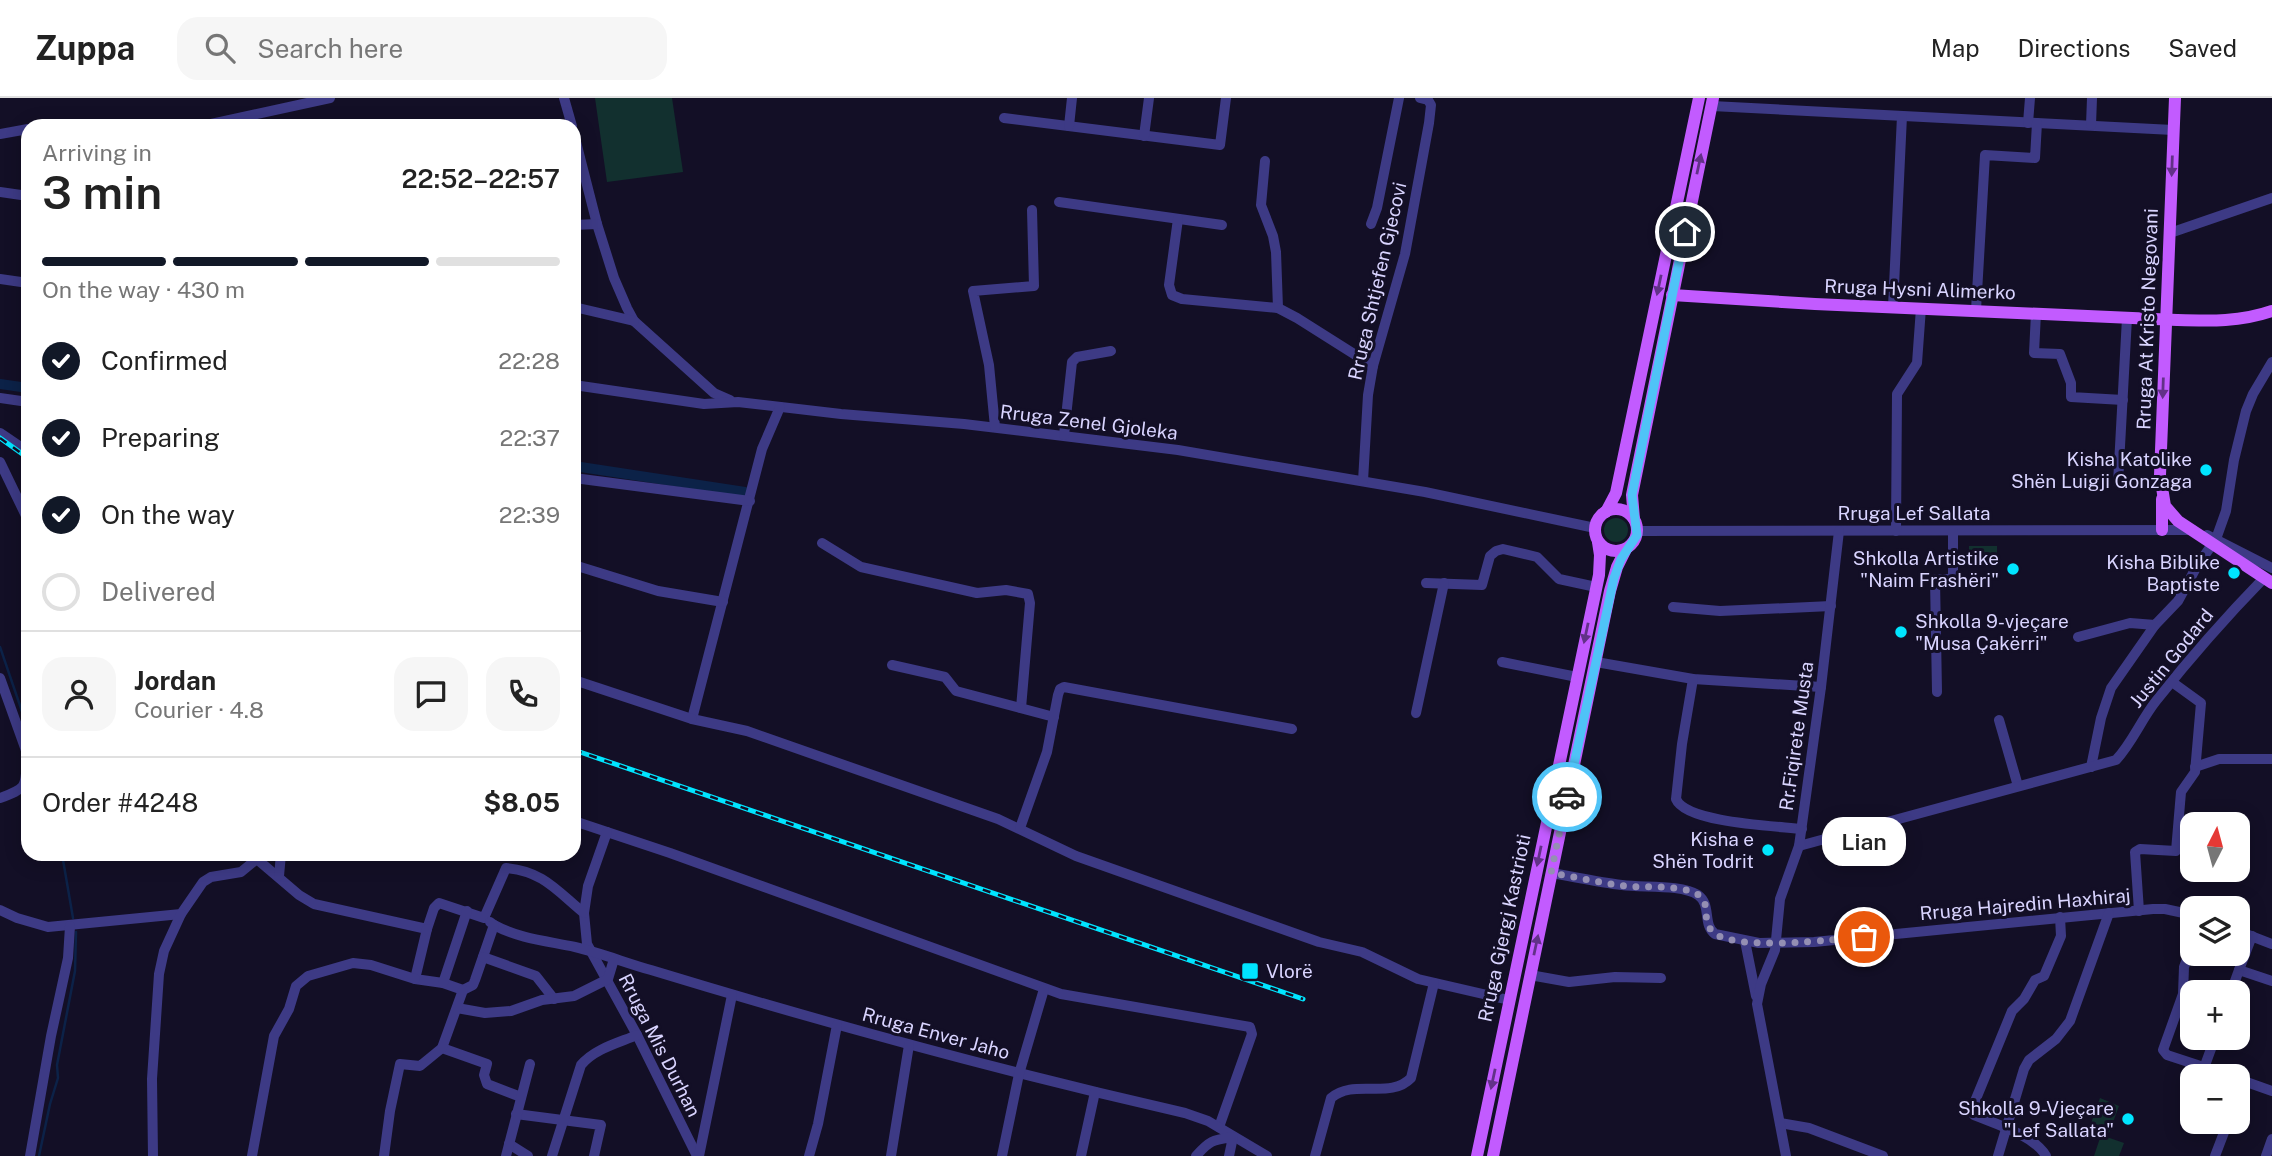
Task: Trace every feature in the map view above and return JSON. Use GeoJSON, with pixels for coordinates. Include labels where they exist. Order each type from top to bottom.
{"type":"FeatureCollection","features":[{"type":"Feature","properties":{"kind":"main road"},"geometry":{"type":"LineString","coordinates":[[1606,512],[1616,493],[1699,98]]}},
{"type":"Feature","properties":{"kind":"main road","name":"Rruga At Kristo Negovani"},"geometry":{"type":"LineString","coordinates":[[2162,530],[2166,320],[2175,98]]}},
{"type":"Feature","properties":{"kind":"main road"},"geometry":{"type":"LineString","coordinates":[[1635,525],[1624,511],[1612,509],[1601,516],[1595,528],[1598,542],[1611,551],[1626,549],[1635,539],[1635,525],[1632,495],[1713,102]]}},
{"type":"Feature","properties":{"kind":"main road","name":"Rruga Hysni Alimerko"},"geometry":{"type":"LineString","coordinates":[[1672,295],[2166,320],[2232,320],[2272,312]]}},
{"type":"Feature","properties":{"kind":"main road"},"geometry":{"type":"LineString","coordinates":[[2161,490],[2171,514],[2269,576]]}},
{"type":"Feature","properties":{"kind":"main road","name":"Rruga Gjergj Kastrioti"},"geometry":{"type":"LineString","coordinates":[[1476,1156],[1596,587],[1600,564],[1598,542]]}},
{"type":"Feature","properties":{"kind":"main road","name":"Rruga Gjergj Kastrioti"},"geometry":{"type":"LineString","coordinates":[[1493,1156],[1595,662],[1614,578],[1626,549]]}},
{"type":"Feature","properties":{"kind":"street"},"geometry":{"type":"LineString","coordinates":[[234,119],[330,98]]}},
{"type":"Feature","properties":{"kind":"street"},"geometry":{"type":"LineString","coordinates":[[564,98],[570,119]]}},
{"type":"Feature","properties":{"kind":"street"},"geometry":{"type":"LineString","coordinates":[[1069,126],[1072,98]]}},
{"type":"Feature","properties":{"kind":"street"},"geometry":{"type":"LineString","coordinates":[[1144,136],[1149,98]]}},
{"type":"Feature","properties":{"kind":"street"},"geometry":{"type":"LineString","coordinates":[[1004,118],[1220,145],[1226,98]]}},
{"type":"Feature","properties":{"kind":"street"},"geometry":{"type":"LineString","coordinates":[[1371,224],[1377,208],[1399,98]]}},
{"type":"Feature","properties":{"kind":"street","name":"Rruga Shtjefen Gjecovi"},"geometry":{"type":"LineString","coordinates":[[1363,481],[1368,395],[1373,366],[1396,290],[1416,198],[1431,104],[1420,98]]}},
{"type":"Feature","properties":{"kind":"street"},"geometry":{"type":"LineString","coordinates":[[1976,310],[1985,155],[2035,158],[2030,98]]}},
{"type":"Feature","properties":{"kind":"street"},"geometry":{"type":"LineString","coordinates":[[2091,125],[2092,98]]}},
{"type":"Feature","properties":{"kind":"street"},"geometry":{"type":"LineString","coordinates":[[1713,102],[1902,116],[2173,130]]}},
{"type":"Feature","properties":{"kind":"street"},"geometry":{"type":"LineString","coordinates":[[1893,307],[1902,116]]}},
{"type":"Feature","properties":{"kind":"street"},"geometry":{"type":"LineString","coordinates":[[0,134],[21,130]]}},
{"type":"Feature","properties":{"kind":"street"},"geometry":{"type":"LineString","coordinates":[[581,161],[614,278],[634,321],[714,393],[737,402]]}},
{"type":"Feature","properties":{"kind":"street"},"geometry":{"type":"LineString","coordinates":[[1265,161],[1261,205],[1276,252],[1278,308]]}},
{"type":"Feature","properties":{"kind":"street"},"geometry":{"type":"LineString","coordinates":[[0,192],[21,195]]}},
{"type":"Feature","properties":{"kind":"street"},"geometry":{"type":"LineString","coordinates":[[2169,233],[2272,198]]}},
{"type":"Feature","properties":{"kind":"street"},"geometry":{"type":"LineString","coordinates":[[1059,202],[1222,225]]}},
{"type":"Feature","properties":{"kind":"street"},"geometry":{"type":"LineString","coordinates":[[995,427],[989,365],[974,291],[1034,286],[1032,209]]}},
{"type":"Feature","properties":{"kind":"street"},"geometry":{"type":"LineString","coordinates":[[1178,219],[1169,285],[1172,295],[1182,299],[1278,308],[1373,366]]}},
{"type":"Feature","properties":{"kind":"street"},"geometry":{"type":"LineString","coordinates":[[581,225],[597,224]]}},
{"type":"Feature","properties":{"kind":"street"},"geometry":{"type":"LineString","coordinates":[[0,279],[21,282]]}},
{"type":"Feature","properties":{"kind":"street"},"geometry":{"type":"LineString","coordinates":[[1896,531],[1897,394],[1917,363],[1921,308]]}},
{"type":"Feature","properties":{"kind":"street"},"geometry":{"type":"LineString","coordinates":[[581,309],[634,321]]}},
{"type":"Feature","properties":{"kind":"street"},"geometry":{"type":"LineString","coordinates":[[2036,313],[2034,353],[2060,354],[2071,383],[2071,397],[2123,400]]}},
{"type":"Feature","properties":{"kind":"street"},"geometry":{"type":"LineString","coordinates":[[2127,318],[2118,483],[2161,490]]}},
{"type":"Feature","properties":{"kind":"street"},"geometry":{"type":"LineString","coordinates":[[1064,435],[1072,362],[1084,355],[1111,351]]}},
{"type":"Feature","properties":{"kind":"street"},"geometry":{"type":"LineString","coordinates":[[1799,846],[2091,767],[2110,688],[2155,625],[2178,601],[2197,566],[2215,541],[2225,511],[2246,411],[2272,362]]}},
{"type":"Feature","properties":{"kind":"street","name":"Rruga Zenel Gjoleka"},"geometry":{"type":"LineString","coordinates":[[581,386],[704,404],[737,402],[995,427],[1178,450],[1363,481],[1595,528]]}},
{"type":"Feature","properties":{"kind":"street"},"geometry":{"type":"LineString","coordinates":[[0,398],[21,401]]}},
{"type":"Feature","properties":{"kind":"street"},"geometry":{"type":"LineString","coordinates":[[692,719],[762,449],[780,407]]}},
{"type":"Feature","properties":{"kind":"street"},"geometry":{"type":"LineString","coordinates":[[0,433],[21,447]]}},
{"type":"Feature","properties":{"kind":"street"},"geometry":{"type":"LineString","coordinates":[[0,462],[21,506]]}},
{"type":"Feature","properties":{"kind":"street"},"geometry":{"type":"LineString","coordinates":[[581,479],[750,501]]}},
{"type":"Feature","properties":{"kind":"street","name":"Rruga Lef Sallata"},"geometry":{"type":"LineString","coordinates":[[1635,525],[1839,531],[2192,529]]}},
{"type":"Feature","properties":{"kind":"street","name":"Rr.Fiqirete Musta"},"geometry":{"type":"LineString","coordinates":[[1757,1004],[1761,984],[1776,944],[1780,899],[1799,846],[1802,829],[1839,531]]}},
{"type":"Feature","properties":{"kind":"street"},"geometry":{"type":"LineString","coordinates":[[1937,692],[1935,579],[1953,579],[1953,531]]}},
{"type":"Feature","properties":{"kind":"street"},"geometry":{"type":"LineString","coordinates":[[2215,541],[2269,576]]}},
{"type":"Feature","properties":{"kind":"street"},"geometry":{"type":"LineString","coordinates":[[822,542],[853,565],[977,593],[1006,590],[1028,594],[1030,603],[1021,708]]}},
{"type":"Feature","properties":{"kind":"street"},"geometry":{"type":"LineString","coordinates":[[1426,583],[1482,585],[1490,556],[1503,549],[1537,557],[1559,579],[1596,587]]}},
{"type":"Feature","properties":{"kind":"street"},"geometry":{"type":"LineString","coordinates":[[581,567],[658,591],[723,603]]}},
{"type":"Feature","properties":{"kind":"street","name":"Justin Godard"},"geometry":{"type":"LineString","coordinates":[[2091,767],[2116,760],[2144,718],[2220,623],[2269,576]]}},
{"type":"Feature","properties":{"kind":"street"},"geometry":{"type":"LineString","coordinates":[[1416,713],[1444,583]]}},
{"type":"Feature","properties":{"kind":"street"},"geometry":{"type":"LineString","coordinates":[[1673,607],[1720,611],[1830,606]]}},
{"type":"Feature","properties":{"kind":"street"},"geometry":{"type":"LineString","coordinates":[[2078,637],[2130,623],[2155,625]]}},
{"type":"Feature","properties":{"kind":"street"},"geometry":{"type":"LineString","coordinates":[[1502,662],[1577,677]]}},
{"type":"Feature","properties":{"kind":"street"},"geometry":{"type":"LineString","coordinates":[[1595,662],[1693,679],[1821,687]]}},
{"type":"Feature","properties":{"kind":"street"},"geometry":{"type":"LineString","coordinates":[[892,665],[945,677],[957,691],[1054,717]]}},
{"type":"Feature","properties":{"kind":"street"},"geometry":{"type":"LineString","coordinates":[[0,678],[21,736]]}},
{"type":"Feature","properties":{"kind":"street"},"geometry":{"type":"LineString","coordinates":[[1693,679],[1682,744],[1676,799],[1678,804],[1686,810],[1716,820],[1802,829]]}},
{"type":"Feature","properties":{"kind":"street"},"geometry":{"type":"LineString","coordinates":[[581,682],[692,719],[747,731],[1020,828],[1076,856],[1319,942],[1362,952],[1405,974],[1509,1000]]}},
{"type":"Feature","properties":{"kind":"street"},"geometry":{"type":"LineString","coordinates":[[2139,911],[2135,852],[2140,849],[2176,851],[2181,792],[2195,767],[2202,703],[2172,682]]}},
{"type":"Feature","properties":{"kind":"street"},"geometry":{"type":"LineString","coordinates":[[1020,828],[1047,752],[1060,689],[1064,687],[1292,729]]}},
{"type":"Feature","properties":{"kind":"street"},"geometry":{"type":"LineString","coordinates":[[1999,720],[2018,786]]}},
{"type":"Feature","properties":{"kind":"street"},"geometry":{"type":"LineString","coordinates":[[2195,767],[2219,759],[2272,759]]}},
{"type":"Feature","properties":{"kind":"street"},"geometry":{"type":"LineString","coordinates":[[0,798],[21,790]]}},
{"type":"Feature","properties":{"kind":"street"},"geometry":{"type":"LineString","coordinates":[[581,823],[1061,995],[1250,1027],[1252,1034],[1219,1127]]}},
{"type":"Feature","properties":{"kind":"street"},"geometry":{"type":"LineString","coordinates":[[590,952],[584,936],[584,913],[589,886],[607,832]]}},
{"type":"Feature","properties":{"kind":"street"},"geometry":{"type":"LineString","coordinates":[[153,1156],[152,1079],[159,974],[164,951],[181,914],[203,882],[211,877],[241,872],[251,861]]}},
{"type":"Feature","properties":{"kind":"street"},"geometry":{"type":"LineString","coordinates":[[261,861],[299,895],[314,904],[427,929],[415,979]]}},
{"type":"Feature","properties":{"kind":"street"},"geometry":{"type":"LineString","coordinates":[[279,876],[280,861]]}},
{"type":"Feature","properties":{"kind":"street"},"geometry":{"type":"LineString","coordinates":[[484,918],[506,868],[523,870],[545,881],[584,913]]}},
{"type":"Feature","properties":{"kind":"street","name":"Rruga Hajredin Haxhiraj"},"geometry":{"type":"LineString","coordinates":[[1551,873],[1624,886],[1689,891],[1705,903],[1710,930],[1723,937],[1776,944],[2109,913],[2165,909],[2180,912]]}},
{"type":"Feature","properties":{"kind":"street","name":"Rruga Enver Jaho"},"geometry":{"type":"LineString","coordinates":[[427,929],[436,904],[443,903],[540,942],[578,947],[732,995],[909,1045],[1185,1113],[1219,1127],[1267,1156]]}},
{"type":"Feature","properties":{"kind":"street"},"geometry":{"type":"LineString","coordinates":[[0,910],[48,927],[181,914]]}},
{"type":"Feature","properties":{"kind":"street"},"geometry":{"type":"LineString","coordinates":[[443,983],[467,911]]}},
{"type":"Feature","properties":{"kind":"street"},"geometry":{"type":"LineString","coordinates":[[1998,1156],[2018,1086],[2029,1060],[2056,1039],[2070,1021],[2109,913]]}},
{"type":"Feature","properties":{"kind":"street"},"geometry":{"type":"LineString","coordinates":[[2046,1156],[2041,1147],[1974,1115],[1972,1105],[2012,1011],[2024,999],[2035,980],[2044,976],[2061,936],[2060,917]]}},
{"type":"Feature","properties":{"kind":"street"},"geometry":{"type":"LineString","coordinates":[[384,1156],[400,1064],[425,1064],[442,1048],[463,990],[473,985],[494,925]]}},
{"type":"Feature","properties":{"kind":"street"},"geometry":{"type":"LineString","coordinates":[[30,1156],[68,958],[70,926]]}},
{"type":"Feature","properties":{"kind":"street"},"geometry":{"type":"LineString","coordinates":[[2235,980],[2252,936],[2272,944]]}},
{"type":"Feature","properties":{"kind":"street"},"geometry":{"type":"LineString","coordinates":[[1745,941],[1786,1156]]}},
{"type":"Feature","properties":{"kind":"street","name":"Rruga Mis Durhan"},"geometry":{"type":"LineString","coordinates":[[590,952],[637,1035],[698,1156]]}},
{"type":"Feature","properties":{"kind":"street"},"geometry":{"type":"LineString","coordinates":[[483,957],[536,976],[554,999]]}},
{"type":"Feature","properties":{"kind":"street"},"geometry":{"type":"LineString","coordinates":[[457,1008],[511,1012],[534,1002],[574,996],[607,979],[614,959]]}},
{"type":"Feature","properties":{"kind":"street"},"geometry":{"type":"LineString","coordinates":[[252,1156],[274,1036],[285,1019],[296,986],[308,976],[353,962],[463,990]]}},
{"type":"Feature","properties":{"kind":"street"},"geometry":{"type":"LineString","coordinates":[[2184,966],[2183,994],[2163,1050],[2167,1055],[2193,1064]]}},
{"type":"Feature","properties":{"kind":"street"},"geometry":{"type":"LineString","coordinates":[[2239,970],[2272,981]]}},
{"type":"Feature","properties":{"kind":"street"},"geometry":{"type":"LineString","coordinates":[[1530,975],[1569,982],[1615,977],[1661,978]]}},
{"type":"Feature","properties":{"kind":"street"},"geometry":{"type":"LineString","coordinates":[[1315,1156],[1331,1098],[1336,1093],[1352,1088],[1395,1087],[1403,1085],[1411,1078],[1434,983]]}},
{"type":"Feature","properties":{"kind":"street"},"geometry":{"type":"LineString","coordinates":[[1002,1156],[1019,1074],[1044,989]]}},
{"type":"Feature","properties":{"kind":"street"},"geometry":{"type":"LineString","coordinates":[[698,1156],[732,995]]}},
{"type":"Feature","properties":{"kind":"street"},"geometry":{"type":"LineString","coordinates":[[809,1156],[818,1124],[837,1025]]}},
{"type":"Feature","properties":{"kind":"street"},"geometry":{"type":"LineString","coordinates":[[552,1156],[581,1065],[587,1057],[637,1035]]}},
{"type":"Feature","properties":{"kind":"street"},"geometry":{"type":"LineString","coordinates":[[891,1156],[909,1045]]}},
{"type":"Feature","properties":{"kind":"street"},"geometry":{"type":"LineString","coordinates":[[442,1048],[487,1064],[484,1075],[486,1084],[521,1097]]}},
{"type":"Feature","properties":{"kind":"street"},"geometry":{"type":"LineString","coordinates":[[506,1156],[530,1064]]}},
{"type":"Feature","properties":{"kind":"street"},"geometry":{"type":"LineString","coordinates":[[2250,1082],[2272,1091]]}},
{"type":"Feature","properties":{"kind":"street"},"geometry":{"type":"LineString","coordinates":[[1081,1156],[1096,1092]]}},
{"type":"Feature","properties":{"kind":"street"},"geometry":{"type":"LineString","coordinates":[[516,1114],[601,1125],[594,1156]]}},
{"type":"Feature","properties":{"kind":"street"},"geometry":{"type":"LineString","coordinates":[[1780,1123],[1809,1128],[1883,1156]]}},
{"type":"Feature","properties":{"kind":"street"},"geometry":{"type":"LineString","coordinates":[[2215,1156],[2223,1134]]}},
{"type":"Feature","properties":{"kind":"street"},"geometry":{"type":"LineString","coordinates":[[1196,1156],[1214,1139],[1233,1137],[1228,1156]]}},
{"type":"Feature","properties":{"kind":"street"},"geometry":{"type":"LineString","coordinates":[[2266,1156],[2272,1139]]}},
{"type":"Feature","properties":{"kind":"street"},"geometry":{"type":"LineString","coordinates":[[509,1144],[527,1156]]}},
{"type":"Feature","properties":{"kind":"green space"},"geometry":{"type":"Polygon","coordinates":[[[595,98],[672,98],[683,172],[607,182],[595,98]]]}},
{"type":"Feature","properties":{"kind":"green space"},"geometry":{"type":"Polygon","coordinates":[[[1616,518],[1627,525],[1628,530],[1621,541],[1616,542],[1605,535],[1604,530],[1611,519],[1616,518]]]}},
{"type":"Feature","properties":{"kind":"green space"},"geometry":{"type":"Polygon","coordinates":[[[1969,546],[1997,546],[1997,561],[1969,561],[1969,546]]]}},
{"type":"Feature","properties":{"kind":"green space"},"geometry":{"type":"Polygon","coordinates":[[[2100,1098],[2119,1106],[2109,1133],[2090,1126],[2100,1098]]]}},
{"type":"Feature","properties":{"kind":"green space"},"geometry":{"type":"Polygon","coordinates":[[[2101,1135],[2124,1143],[2119,1156],[2094,1156],[2101,1135]]]}},
{"type":"Feature","properties":{"kind":"waterway"},"geometry":{"type":"LineString","coordinates":[[0,384],[21,387]]}},
{"type":"Feature","properties":{"kind":"waterway"},"geometry":{"type":"LineString","coordinates":[[581,467],[745,492]]}},
{"type":"Feature","properties":{"kind":"waterway"},"geometry":{"type":"LineString","coordinates":[[0,647],[21,708]]}},
{"type":"Feature","properties":{"kind":"waterway"},"geometry":{"type":"LineString","coordinates":[[63,861],[73,918]]}},
{"type":"Feature","properties":{"kind":"waterway"},"geometry":{"type":"LineString","coordinates":[[39,1156],[58,1078],[57,1065],[75,971],[76,932]]}},
{"type":"Feature","properties":{"kind":"railway"},"geometry":{"type":"LineString","coordinates":[[0,438],[21,453]]}},
{"type":"Feature","properties":{"kind":"railway"},"geometry":{"type":"LineString","coordinates":[[581,752],[1303,999]]}},
{"type":"Feature","properties":{"kind":"way so far"},"geometry":{"type":"LineString","coordinates":[[1567,797],[1551,873],[1624,886],[1689,891],[1705,903],[1710,930],[1732,939],[1776,944],[1864,937]]}},
{"type":"Feature","properties":{"kind":"place","name":"Kisha Katolike Shën Luigji Gonzaga"},"geometry":{"type":"Point","coordinates":[2206,470]}},
{"type":"Feature","properties":{"kind":"place","name":"Shkolla Artistike \"Naim Frashëri\""},"geometry":{"type":"Point","coordinates":[2013,569]}},
{"type":"Feature","properties":{"kind":"place","name":"Kisha Biblike Baptiste"},"geometry":{"type":"Point","coordinates":[2234,573]}},
{"type":"Feature","properties":{"kind":"place","name":"Shkolla 9-vjeçare \"Musa Çakërri\""},"geometry":{"type":"Point","coordinates":[1901,632]}},
{"type":"Feature","properties":{"kind":"place","name":"Kisha e Shën Todrit"},"geometry":{"type":"Point","coordinates":[1768,850]}},
{"type":"Feature","properties":{"kind":"place","name":"Lian"},"geometry":{"type":"Point","coordinates":[1864,937]}},
{"type":"Feature","properties":{"kind":"place","name":"Vlorë"},"geometry":{"type":"Point","coordinates":[1250,971]}},
{"type":"Feature","properties":{"kind":"place","name":"Shkolla 9-Vjeçare \"Lef Sallata\""},"geometry":{"type":"Point","coordinates":[2128,1119]}},
{"type":"Feature","properties":{"kind":"route"},"geometry":{"type":"LineString","coordinates":[[1567,797],[1610,591],[1617,567],[1637,535],[1632,495],[1685,232]]}}]}
